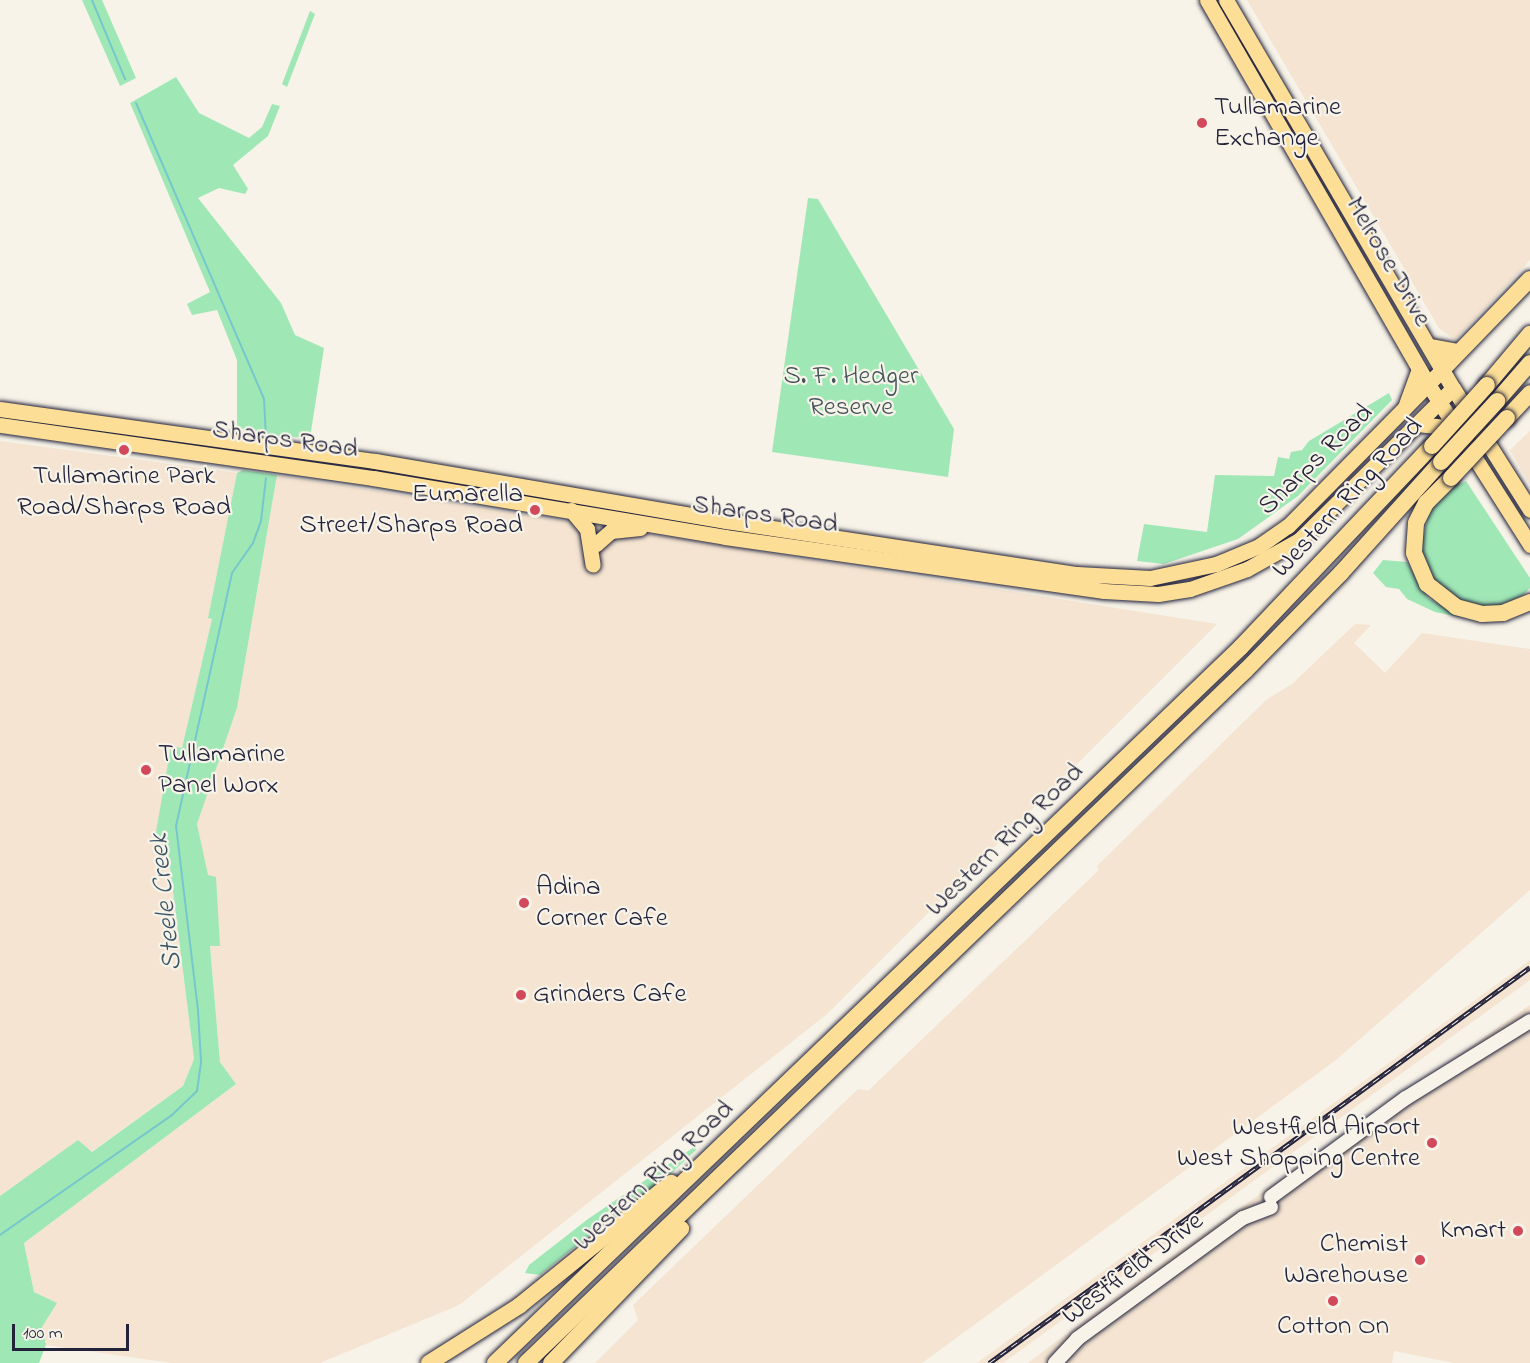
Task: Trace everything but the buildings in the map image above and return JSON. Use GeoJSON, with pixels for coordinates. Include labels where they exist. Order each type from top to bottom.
{"type":"FeatureCollection","features":[{"type":"Feature","properties":{"kind":"highway"},"geometry":{"type":"LineString","coordinates":[[1443,369],[1530,279]]}},
{"type":"Feature","properties":{"kind":"highway","name":"Western Ring Road"},"geometry":{"type":"LineString","coordinates":[[495,1363],[842,1033],[1241,647],[1432,446],[1530,334]]}},
{"type":"Feature","properties":{"kind":"highway"},"geometry":{"type":"LineString","coordinates":[[1430,347],[1459,352]]}},
{"type":"Feature","properties":{"kind":"highway","name":"Western Ring Road"},"geometry":{"type":"LineString","coordinates":[[526,1363],[821,1080],[1446,469],[1501,409],[1530,363]]}},
{"type":"Feature","properties":{"kind":"highway"},"geometry":{"type":"LineString","coordinates":[[1501,409],[1530,377]]}},
{"type":"Feature","properties":{"kind":"highway"},"geometry":{"type":"LineString","coordinates":[[1501,409],[1530,393]]}},
{"type":"Feature","properties":{"kind":"highway"},"geometry":{"type":"LineString","coordinates":[[1446,469],[1416,523],[1412,543],[1422,575],[1435,593],[1456,608],[1493,614],[1523,605],[1530,594]]}},
{"type":"Feature","properties":{"kind":"highway"},"geometry":{"type":"LineString","coordinates":[[429,1363],[519,1306],[562,1274],[842,1033]]}},
{"type":"Feature","properties":{"kind":"highway"},"geometry":{"type":"LineString","coordinates":[[551,1363],[821,1080]]}},
{"type":"Feature","properties":{"kind":"main road","name":"Melrose Drive"},"geometry":{"type":"LineString","coordinates":[[1207,0],[1312,179],[1419,369],[1530,545]]}},
{"type":"Feature","properties":{"kind":"main road","name":"Melrose Drive"},"geometry":{"type":"LineString","coordinates":[[1226,0],[1453,388],[1530,510]]}},
{"type":"Feature","properties":{"kind":"main road"},"geometry":{"type":"LineString","coordinates":[[1312,179],[1326,171]]}},
{"type":"Feature","properties":{"kind":"main road"},"geometry":{"type":"LineString","coordinates":[[1405,410],[1407,396],[1419,369]]}},
{"type":"Feature","properties":{"kind":"main road","name":"Sharps Road"},"geometry":{"type":"LineString","coordinates":[[0,409],[180,432],[375,461],[689,514],[1118,578],[1187,572],[1259,546],[1309,508],[1443,369]]}},
{"type":"Feature","properties":{"kind":"main road","name":"Sharps Road"},"geometry":{"type":"LineString","coordinates":[[0,425],[373,478],[725,537],[1130,594],[1190,589],[1266,561],[1321,522],[1453,388]]}},
{"type":"Feature","properties":{"kind":"main road"},"geometry":{"type":"LineString","coordinates":[[1417,424],[1455,428]]}},
{"type":"Feature","properties":{"kind":"main road"},"geometry":{"type":"LineString","coordinates":[[180,432],[189,443],[205,446],[210,454]]}},
{"type":"Feature","properties":{"kind":"main road"},"geometry":{"type":"LineString","coordinates":[[373,478],[375,461]]}},
{"type":"Feature","properties":{"kind":"main road"},"geometry":{"type":"LineString","coordinates":[[571,510],[587,529],[593,565]]}},
{"type":"Feature","properties":{"kind":"main road"},"geometry":{"type":"LineString","coordinates":[[689,514],[693,521],[725,537]]}},
{"type":"Feature","properties":{"kind":"main road"},"geometry":{"type":"LineString","coordinates":[[596,544],[603,535],[618,530],[676,528]]}},
{"type":"Feature","properties":{"kind":"main road"},"geometry":{"type":"LineString","coordinates":[[1259,546],[1266,561]]}},
{"type":"Feature","properties":{"kind":"main road","name":"Westfield Drive"},"geometry":{"type":"LineString","coordinates":[[1055,1363],[1077,1339],[1243,1218],[1272,1202],[1296,1178],[1412,1094],[1530,1021]]}},
{"type":"Feature","properties":{"kind":"shaded area"},"geometry":{"type":"Polygon","coordinates":[[[1247,0],[1530,0],[1530,260],[1455,340],[1439,328],[1247,0]]]}},
{"type":"Feature","properties":{"kind":"shaded area"},"geometry":{"type":"Polygon","coordinates":[[[1530,431],[1530,485],[1510,450],[1530,431]]]}},
{"type":"Feature","properties":{"kind":"shaded area"},"geometry":{"type":"Polygon","coordinates":[[[0,441],[237,473],[208,618],[212,619],[182,748],[171,747],[154,849],[168,851],[194,1059],[183,1086],[91,1152],[78,1141],[0,1196],[0,441]]]}},
{"type":"Feature","properties":{"kind":"shaded area"},"geometry":{"type":"Polygon","coordinates":[[[277,475],[1217,624],[827,1014],[459,1305],[320,1363],[172,1363],[46,1345],[42,1327],[56,1303],[34,1292],[24,1243],[236,1084],[220,1062],[210,945],[220,945],[197,823],[237,708],[277,475]]]}},
{"type":"Feature","properties":{"kind":"shaded area"},"geometry":{"type":"Polygon","coordinates":[[[1355,624],[1371,625],[1354,643],[1385,673],[1422,633],[1530,649],[1530,890],[1336,1060],[922,1363],[595,1363],[638,1320],[633,1305],[858,1089],[868,1091],[1099,870],[1097,866],[1266,700],[1292,684],[1355,624]]]}},
{"type":"Feature","properties":{"kind":"shaded area"},"geometry":{"type":"Polygon","coordinates":[[[1530,960],[1530,980],[1003,1363],[977,1363],[1530,960]]]}},
{"type":"Feature","properties":{"kind":"shaded area","name":"Westfield Airport West Shopping Centre"},"geometry":{"type":"Polygon","coordinates":[[[1530,1005],[1530,1363],[1454,1363],[1394,1351],[1392,1363],[1028,1363],[1136,1281],[1530,1005]]]}},
{"type":"Feature","properties":{"kind":"green space"},"geometry":{"type":"Polygon","coordinates":[[[82,0],[102,0],[136,78],[120,86],[82,0]]]}},
{"type":"Feature","properties":{"kind":"green space"},"geometry":{"type":"Polygon","coordinates":[[[310,11],[315,14],[287,87],[282,84],[310,11]]]}},
{"type":"Feature","properties":{"kind":"green space"},"geometry":{"type":"Polygon","coordinates":[[[176,77],[199,113],[249,138],[262,127],[272,104],[280,106],[268,136],[233,165],[248,189],[245,194],[219,188],[198,198],[281,303],[295,335],[324,348],[310,438],[266,435],[237,427],[237,360],[217,310],[192,315],[187,304],[210,292],[130,103],[176,77]]]}},
{"type":"Feature","properties":{"kind":"green space","name":"S. F. Hedger Reserve"},"geometry":{"type":"Polygon","coordinates":[[[808,198],[818,199],[954,429],[948,477],[772,452],[808,198]]]}},
{"type":"Feature","properties":{"kind":"green space"},"geometry":{"type":"Polygon","coordinates":[[[1389,393],[1392,400],[1298,496],[1238,539],[1164,564],[1137,561],[1144,524],[1207,532],[1215,475],[1274,476],[1278,457],[1289,459],[1291,452],[1302,450],[1309,441],[1389,393]]]}},
{"type":"Feature","properties":{"kind":"green space"},"geometry":{"type":"Polygon","coordinates":[[[243,470],[277,475],[237,708],[197,824],[208,875],[216,877],[220,946],[210,946],[220,1062],[236,1084],[24,1243],[34,1292],[57,1303],[42,1327],[46,1345],[39,1363],[0,1363],[0,1196],[78,1140],[92,1152],[183,1086],[194,1059],[168,851],[153,849],[171,746],[182,748],[212,619],[208,618],[237,473],[243,470]]]}},
{"type":"Feature","properties":{"kind":"green space"},"geometry":{"type":"Polygon","coordinates":[[[1466,481],[1530,578],[1530,588],[1522,596],[1498,606],[1477,607],[1439,590],[1420,551],[1429,512],[1450,488],[1466,481]]]}},
{"type":"Feature","properties":{"kind":"green space"},"geometry":{"type":"Polygon","coordinates":[[[1383,560],[1407,562],[1428,598],[1463,618],[1435,612],[1407,599],[1399,589],[1386,587],[1373,573],[1383,560]]]}},
{"type":"Feature","properties":{"kind":"green space"},"geometry":{"type":"Polygon","coordinates":[[[697,1145],[696,1150],[643,1200],[597,1229],[540,1275],[525,1273],[529,1265],[588,1219],[697,1145]]]}},
{"type":"Feature","properties":{"kind":"waterway"},"geometry":{"type":"LineString","coordinates":[[92,0],[125,79]]}},
{"type":"Feature","properties":{"kind":"waterway"},"geometry":{"type":"LineString","coordinates":[[136,103],[264,399],[266,435]]}},
{"type":"Feature","properties":{"kind":"waterway","name":"Steele Creek"},"geometry":{"type":"LineString","coordinates":[[0,1235],[172,1115],[197,1091],[201,1061],[198,1010],[176,826],[232,573],[253,543],[261,521],[266,478]]}},
{"type":"Feature","properties":{"kind":"railway"},"geometry":{"type":"LineString","coordinates":[[989,1363],[1530,967]]}},
{"type":"Feature","properties":{"kind":"place","name":"Tullamarine Exchange"},"geometry":{"type":"Point","coordinates":[1202,123]}},
{"type":"Feature","properties":{"kind":"place","name":"Tullamarine Park Road/Sharps Road"},"geometry":{"type":"Point","coordinates":[124,450]}},
{"type":"Feature","properties":{"kind":"place","name":"Eumarella Street/Sharps Road"},"geometry":{"type":"Point","coordinates":[535,510]}},
{"type":"Feature","properties":{"kind":"place","name":"Tullamarine Panel Worx"},"geometry":{"type":"Point","coordinates":[146,770]}},
{"type":"Feature","properties":{"kind":"place","name":"Adina Corner Cafe"},"geometry":{"type":"Point","coordinates":[524,903]}},
{"type":"Feature","properties":{"kind":"place","name":"Grinders Cafe"},"geometry":{"type":"Point","coordinates":[521,995]}},
{"type":"Feature","properties":{"kind":"place","name":"Westfield Airport West Shopping Centre"},"geometry":{"type":"Point","coordinates":[1432,1143]}},
{"type":"Feature","properties":{"kind":"place","name":"Kmart"},"geometry":{"type":"Point","coordinates":[1518,1231]}},
{"type":"Feature","properties":{"kind":"place","name":"Chemist Warehouse"},"geometry":{"type":"Point","coordinates":[1420,1260]}},
{"type":"Feature","properties":{"kind":"place","name":"Cotton On"},"geometry":{"type":"Point","coordinates":[1333,1301]}}]}
